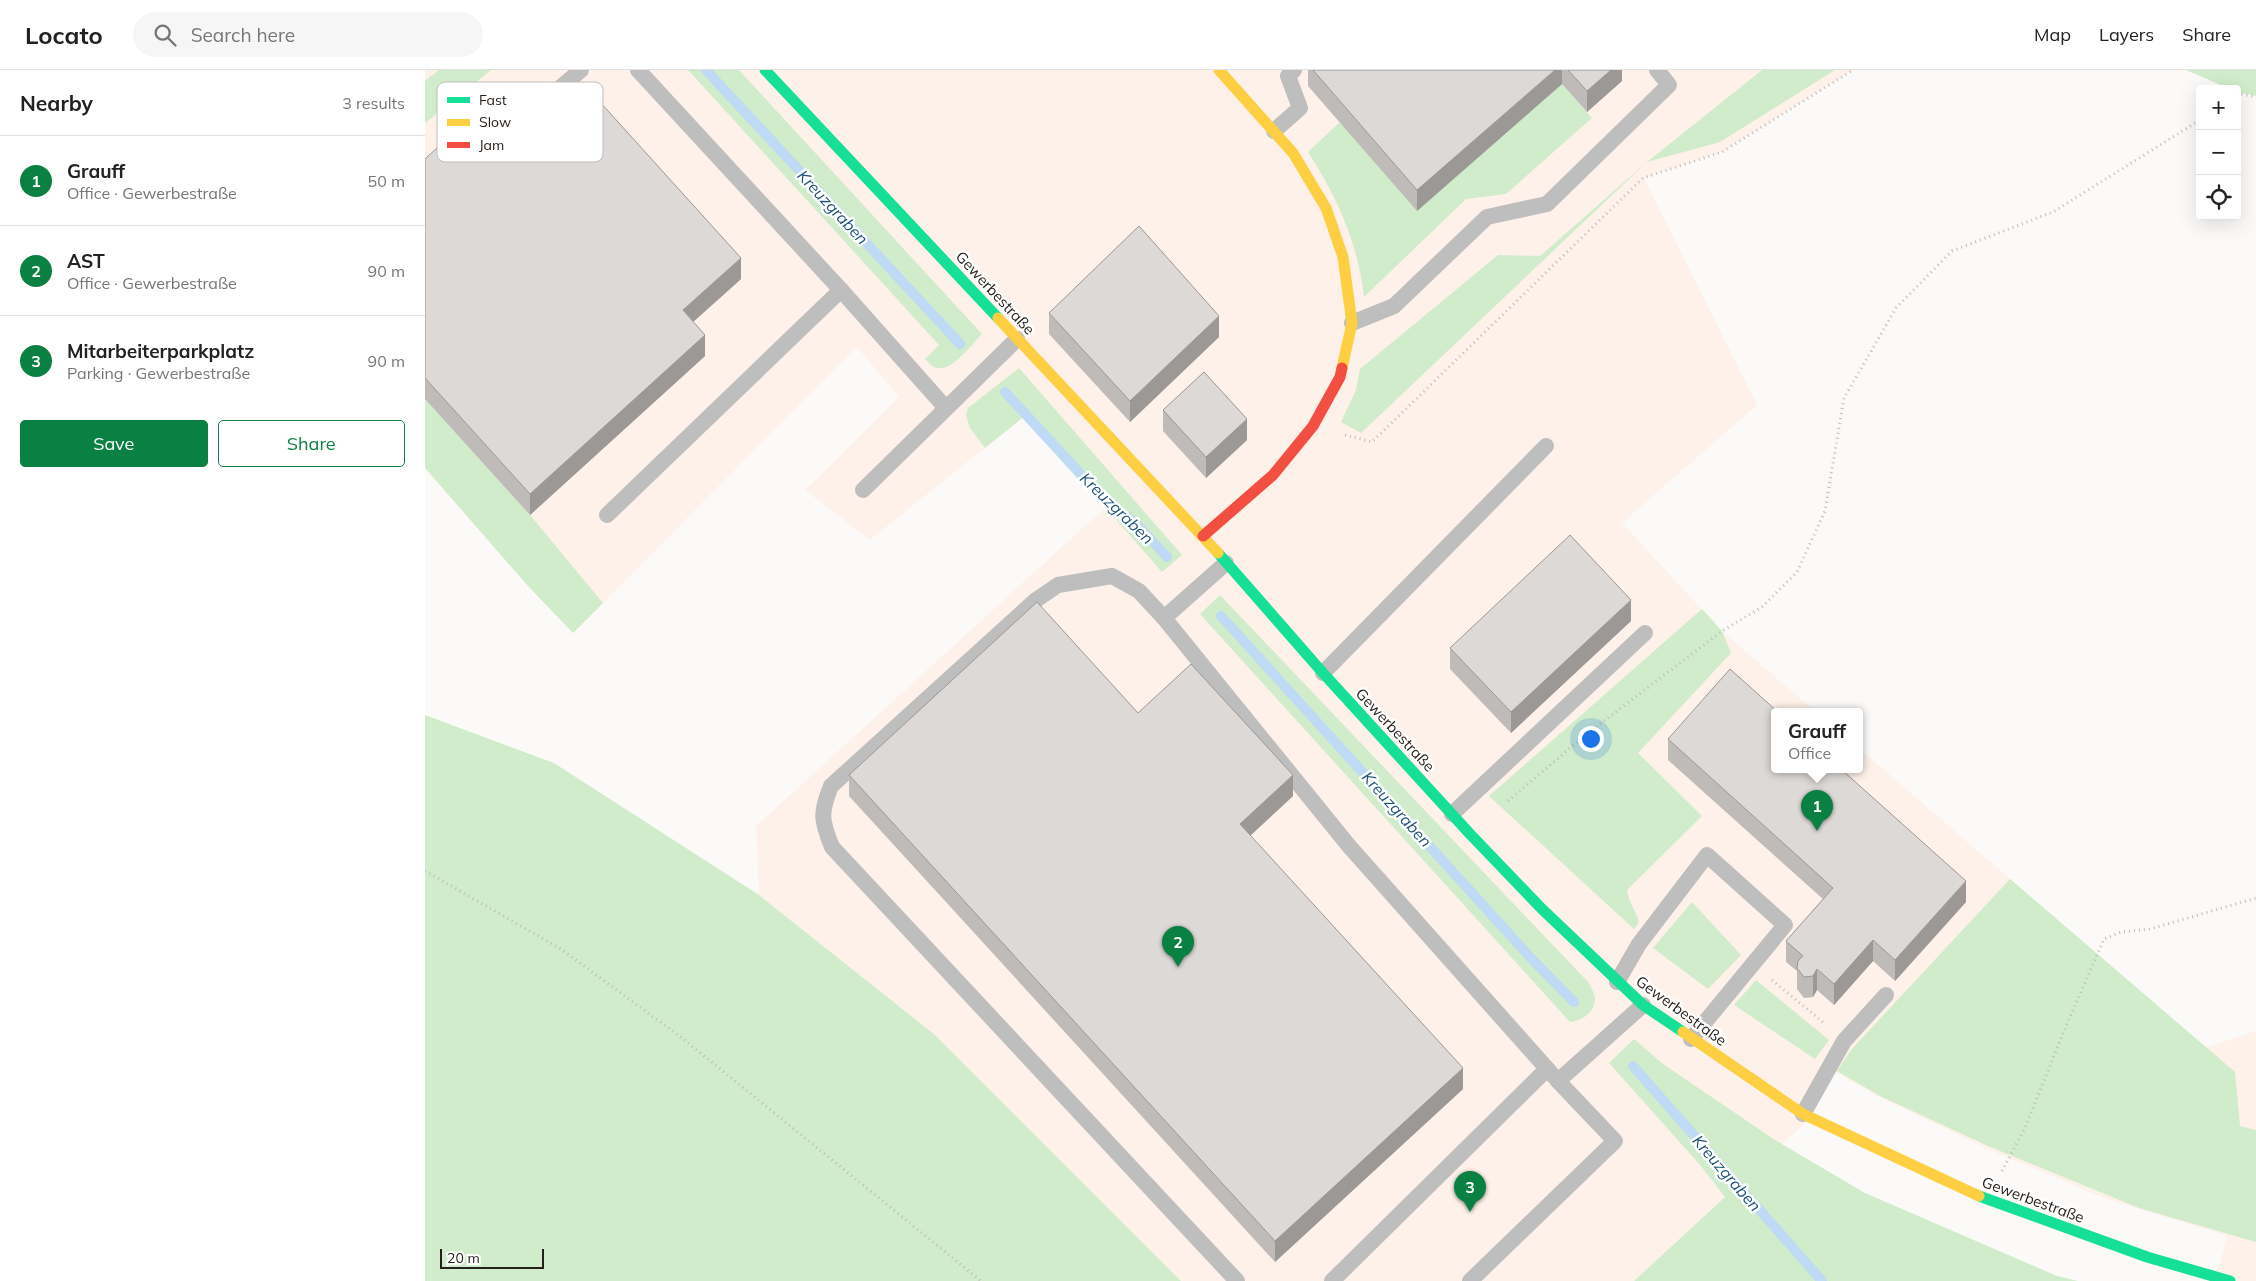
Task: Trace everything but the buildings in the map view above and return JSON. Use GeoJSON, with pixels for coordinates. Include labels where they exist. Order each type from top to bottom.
{"type":"FeatureCollection","features":[{"type":"Feature","properties":{"kind":"street","name":"Gewerbestraße"},"geometry":{"type":"LineString","coordinates":[[765,70],[1203,536],[1323,673],[1452,814],[1542,909],[1643,1005],[1803,1114],[1991,1202],[2147,1257],[2230,1281]]}},
{"type":"Feature","properties":{"kind":"street"},"geometry":{"type":"LineString","coordinates":[[1203,536],[1273,475],[1313,426],[1340,377],[1352,323],[1343,257],[1326,208],[1293,153],[1219,70]]}},
{"type":"Feature","properties":{"kind":"lane"},"geometry":{"type":"LineString","coordinates":[[567,82],[581,70]]}},
{"type":"Feature","properties":{"kind":"lane"},"geometry":{"type":"LineString","coordinates":[[638,70],[841,290],[945,407]]}},
{"type":"Feature","properties":{"kind":"lane"},"geometry":{"type":"LineString","coordinates":[[1274,132],[1300,108],[1288,76],[1294,70]]}},
{"type":"Feature","properties":{"kind":"lane"},"geometry":{"type":"LineString","coordinates":[[1352,323],[1394,306],[1487,217],[1547,204],[1669,85],[1657,70]]}},
{"type":"Feature","properties":{"kind":"lane"},"geometry":{"type":"LineString","coordinates":[[607,515],[841,290]]}},
{"type":"Feature","properties":{"kind":"lane"},"geometry":{"type":"LineString","coordinates":[[863,490],[945,407],[1017,339]]}},
{"type":"Feature","properties":{"kind":"lane"},"geometry":{"type":"LineString","coordinates":[[1323,673],[1546,446]]}},
{"type":"Feature","properties":{"kind":"lane"},"geometry":{"type":"LineString","coordinates":[[1164,618],[1226,563]]}},
{"type":"Feature","properties":{"kind":"lane"},"geometry":{"type":"LineString","coordinates":[[1237,1281],[832,847],[825,829],[823,807],[831,786],[1036,600],[1059,585],[1112,576],[1139,591],[1164,618],[1349,846],[1553,1075],[1615,1141],[1470,1281]]}},
{"type":"Feature","properties":{"kind":"lane"},"geometry":{"type":"LineString","coordinates":[[1452,814],[1645,633]]}},
{"type":"Feature","properties":{"kind":"lane"},"geometry":{"type":"LineString","coordinates":[[1617,982],[1639,944],[1707,855],[1785,925],[1691,1039]]}},
{"type":"Feature","properties":{"kind":"lane"},"geometry":{"type":"LineString","coordinates":[[1803,1114],[1844,1041],[1886,995]]}},
{"type":"Feature","properties":{"kind":"lane"},"geometry":{"type":"LineString","coordinates":[[1332,1281],[1553,1075],[1643,1005]]}},
{"type":"Feature","properties":{"kind":"path"},"geometry":{"type":"LineString","coordinates":[[1313,426],[1372,442],[1643,178],[1722,152],[1853,70]]}},
{"type":"Feature","properties":{"kind":"path"},"geometry":{"type":"LineString","coordinates":[[2241,94],[2256,97]]}},
{"type":"Feature","properties":{"kind":"path"},"geometry":{"type":"LineString","coordinates":[[1503,805],[1583,737],[1722,631],[1762,607],[1797,572],[1825,511],[1844,398],[1896,308],[1952,251],[2053,212],[2196,123]]}},
{"type":"Feature","properties":{"kind":"path"},"geometry":{"type":"LineString","coordinates":[[425,871],[561,949],[674,1032],[981,1281]]}},
{"type":"Feature","properties":{"kind":"path"},"geometry":{"type":"LineString","coordinates":[[1991,1202],[2005,1163],[2024,1130],[2104,939],[2121,932],[2150,929],[2256,898]]}},
{"type":"Feature","properties":{"kind":"path"},"geometry":{"type":"LineString","coordinates":[[1752,964],[1844,1041]]}},
{"type":"Feature","properties":{"kind":"shaded area"},"geometry":{"type":"Polygon","coordinates":[[[425,70],[1853,70],[1722,152],[1644,178],[1757,405],[1622,523],[1722,631],[1811,708],[1771,708],[1771,773],[1863,773],[1863,752],[2205,1048],[2256,1031],[2256,1281],[2214,1281],[2228,1236],[2107,1199],[1990,1150],[1879,1097],[1835,1072],[1806,1122],[1634,1281],[1181,1281],[935,1035],[759,895],[756,826],[1109,504],[1026,415],[870,540],[805,490],[899,397],[857,347],[573,633],[528,586],[425,468],[425,70]]]}},
{"type":"Feature","properties":{"kind":"green space"},"geometry":{"type":"Polygon","coordinates":[[[439,70],[491,70],[476,82],[437,82],[437,113],[425,123],[425,81],[439,70]]]}},
{"type":"Feature","properties":{"kind":"green space"},"geometry":{"type":"Polygon","coordinates":[[[688,70],[739,70],[982,334],[954,363],[940,368],[933,366],[925,359],[939,345],[688,70]]]}},
{"type":"Feature","properties":{"kind":"green space"},"geometry":{"type":"Polygon","coordinates":[[[1762,70],[1835,70],[1720,142],[1647,162],[1762,70]]]}},
{"type":"Feature","properties":{"kind":"green space"},"geometry":{"type":"Polygon","coordinates":[[[2186,70],[2256,70],[2256,96],[2241,93],[2241,85],[2221,85],[2186,70]]]}},
{"type":"Feature","properties":{"kind":"green space"},"geometry":{"type":"Polygon","coordinates":[[[1562,84],[1592,118],[1506,194],[1466,199],[1364,297],[1357,258],[1345,221],[1328,186],[1308,152],[1340,122],[1562,84]]]}},
{"type":"Feature","properties":{"kind":"green space"},"geometry":{"type":"Polygon","coordinates":[[[1647,162],[1361,433],[1341,422],[1356,390],[1360,369],[1498,255],[1540,256],[1647,162]]]}},
{"type":"Feature","properties":{"kind":"green space"},"geometry":{"type":"Polygon","coordinates":[[[1019,368],[1182,555],[1162,572],[1106,508],[1109,504],[1026,415],[985,448],[970,428],[966,415],[968,408],[1019,368]]]}},
{"type":"Feature","properties":{"kind":"green space"},"geometry":{"type":"Polygon","coordinates":[[[425,399],[530,515],[603,603],[573,633],[528,586],[425,468],[425,399]]]}},
{"type":"Feature","properties":{"kind":"green space"},"geometry":{"type":"Polygon","coordinates":[[[1220,595],[1589,983],[1595,999],[1593,1008],[1587,1015],[1579,1020],[1570,1022],[1200,614],[1220,595]]]}},
{"type":"Feature","properties":{"kind":"green space"},"geometry":{"type":"Polygon","coordinates":[[[1702,609],[1722,631],[1731,653],[1638,753],[1702,816],[1627,890],[1639,922],[1634,929],[1489,796],[1702,609]]]}},
{"type":"Feature","properties":{"kind":"green space"},"geometry":{"type":"Polygon","coordinates":[[[425,715],[554,763],[759,895],[935,1035],[1181,1281],[425,1281],[425,715]]]}},
{"type":"Feature","properties":{"kind":"green space"},"geometry":{"type":"Polygon","coordinates":[[[2010,879],[2235,1072],[2240,1126],[2256,1130],[2256,1242],[2139,1208],[1988,1146],[1880,1096],[1837,1071],[1851,1050],[2010,879]]]}},
{"type":"Feature","properties":{"kind":"green space"},"geometry":{"type":"Polygon","coordinates":[[[1692,902],[1741,955],[1708,989],[1653,948],[1692,902]]]}},
{"type":"Feature","properties":{"kind":"green space"},"geometry":{"type":"Polygon","coordinates":[[[1756,980],[1829,1040],[1815,1059],[1734,1005],[1756,980]]]}},
{"type":"Feature","properties":{"kind":"green space"},"geometry":{"type":"Polygon","coordinates":[[[1634,1039],[1663,1064],[1775,1140],[1865,1193],[2057,1276],[2078,1281],[1634,1281],[1725,1197],[1701,1166],[1609,1063],[1634,1039]]]}},
{"type":"Feature","properties":{"kind":"waterway","name":"Kreuzgraben"},"geometry":{"type":"LineString","coordinates":[[706,70],[960,344]]}},
{"type":"Feature","properties":{"kind":"waterway","name":"Kreuzgraben"},"geometry":{"type":"LineString","coordinates":[[1005,392],[1109,505],[1135,522],[1167,557]]}},
{"type":"Feature","properties":{"kind":"waterway","name":"Kreuzgraben"},"geometry":{"type":"LineString","coordinates":[[1221,616],[1529,956],[1574,1002]]}},
{"type":"Feature","properties":{"kind":"waterway","name":"Kreuzgraben"},"geometry":{"type":"LineString","coordinates":[[1633,1066],[1822,1281]]}},
{"type":"Feature","properties":{"kind":"traffic: fast"},"geometry":{"type":"LineString","coordinates":[[765,70],[998,318]]}},
{"type":"Feature","properties":{"kind":"traffic: fast"},"geometry":{"type":"LineString","coordinates":[[1218,553],[1323,673],[1470,834],[1542,909],[1643,1005],[1683,1032]]}},
{"type":"Feature","properties":{"kind":"traffic: fast"},"geometry":{"type":"LineString","coordinates":[[1979,1196],[2147,1257],[2230,1281]]}},
{"type":"Feature","properties":{"kind":"traffic: slow"},"geometry":{"type":"LineString","coordinates":[[1219,70],[1293,153],[1326,208],[1343,257],[1352,323],[1342,368]]}},
{"type":"Feature","properties":{"kind":"traffic: slow"},"geometry":{"type":"LineString","coordinates":[[998,318],[1218,553]]}},
{"type":"Feature","properties":{"kind":"traffic: slow"},"geometry":{"type":"LineString","coordinates":[[1683,1032],[1803,1114],[1979,1196]]}},
{"type":"Feature","properties":{"kind":"traffic: jam"},"geometry":{"type":"LineString","coordinates":[[1203,536],[1273,475],[1313,426],[1340,377],[1342,368]]}},
{"type":"Feature","properties":{"kind":"place","name":"Grauff"},"geometry":{"type":"Point","coordinates":[1817,831]}},
{"type":"Feature","properties":{"kind":"place","name":"AST"},"geometry":{"type":"Point","coordinates":[1178,967]}},
{"type":"Feature","properties":{"kind":"place","name":"Mitarbeiterparkplatz"},"geometry":{"type":"Point","coordinates":[1470,1212]}}]}
